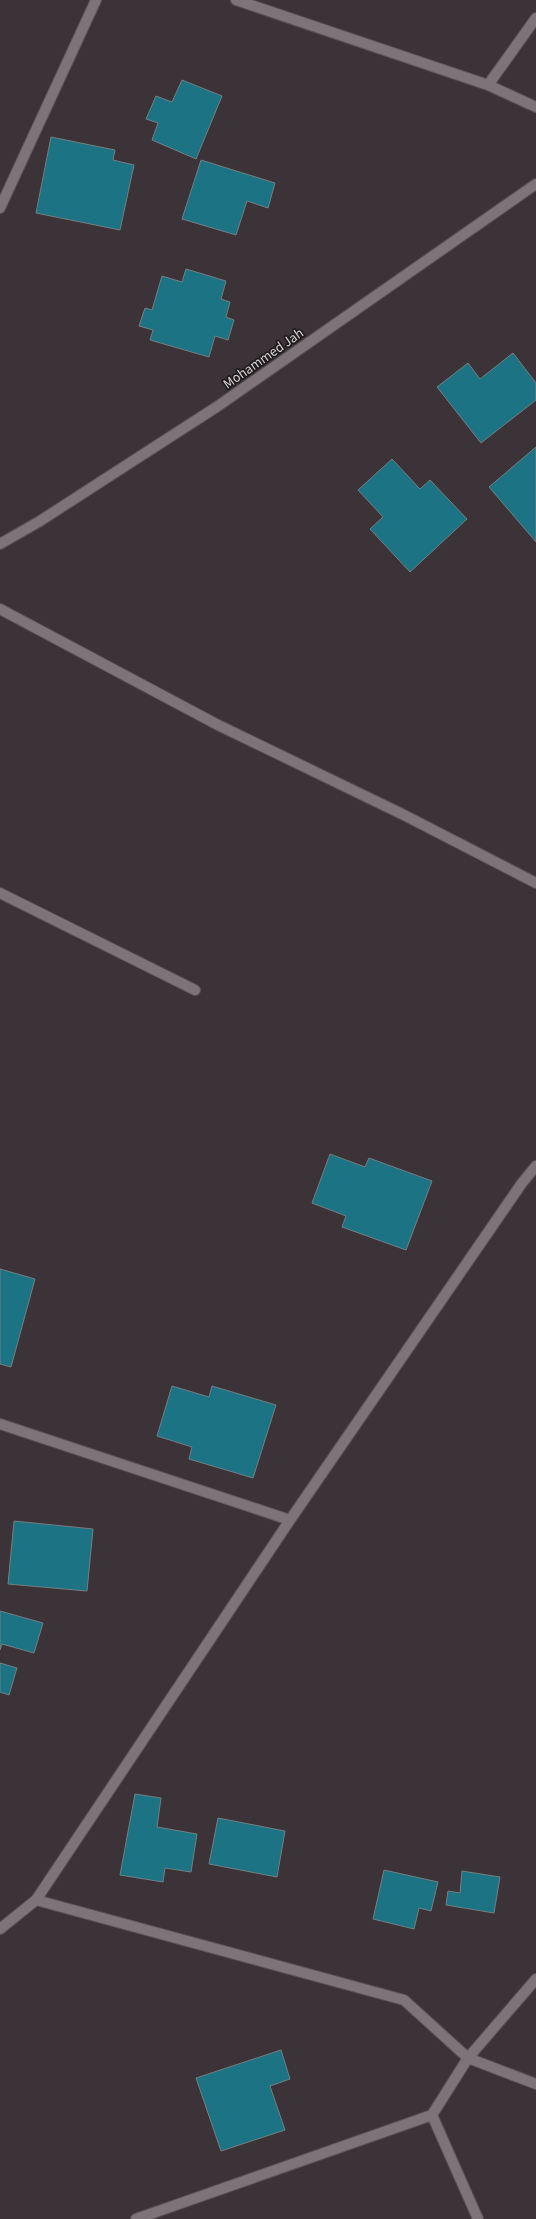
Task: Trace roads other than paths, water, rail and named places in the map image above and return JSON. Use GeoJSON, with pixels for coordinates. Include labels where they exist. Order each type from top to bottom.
{"type":"FeatureCollection","features":[{"type":"Feature","properties":{"kind":"street"},"geometry":{"type":"LineString","coordinates":[[0,208],[96,0]]}},
{"type":"Feature","properties":{"kind":"street"},"geometry":{"type":"LineString","coordinates":[[236,0],[488,85],[536,107]]}},
{"type":"Feature","properties":{"kind":"street"},"geometry":{"type":"LineString","coordinates":[[488,85],[536,18]]}},
{"type":"Feature","properties":{"kind":"street","name":"Mohammed Jah"},"geometry":{"type":"LineString","coordinates":[[0,544],[40,521],[218,406],[536,184]]}},
{"type":"Feature","properties":{"kind":"street"},"geometry":{"type":"LineString","coordinates":[[0,608],[218,725],[402,814],[536,883]]}},
{"type":"Feature","properties":{"kind":"street"},"geometry":{"type":"LineString","coordinates":[[0,893],[195,990]]}},
{"type":"Feature","properties":{"kind":"street"},"geometry":{"type":"LineString","coordinates":[[0,1929],[36,1900],[290,1520],[517,1189],[536,1166]]}},
{"type":"Feature","properties":{"kind":"street"},"geometry":{"type":"LineString","coordinates":[[0,1424],[290,1520]]}},
{"type":"Feature","properties":{"kind":"street"},"geometry":{"type":"LineString","coordinates":[[36,1900],[404,2000],[468,2058],[536,2084]]}},
{"type":"Feature","properties":{"kind":"street"},"geometry":{"type":"LineString","coordinates":[[136,2219],[432,2116],[468,2058],[536,1979]]}},
{"type":"Feature","properties":{"kind":"street"},"geometry":{"type":"LineString","coordinates":[[432,2116],[478,2219]]}}]}
